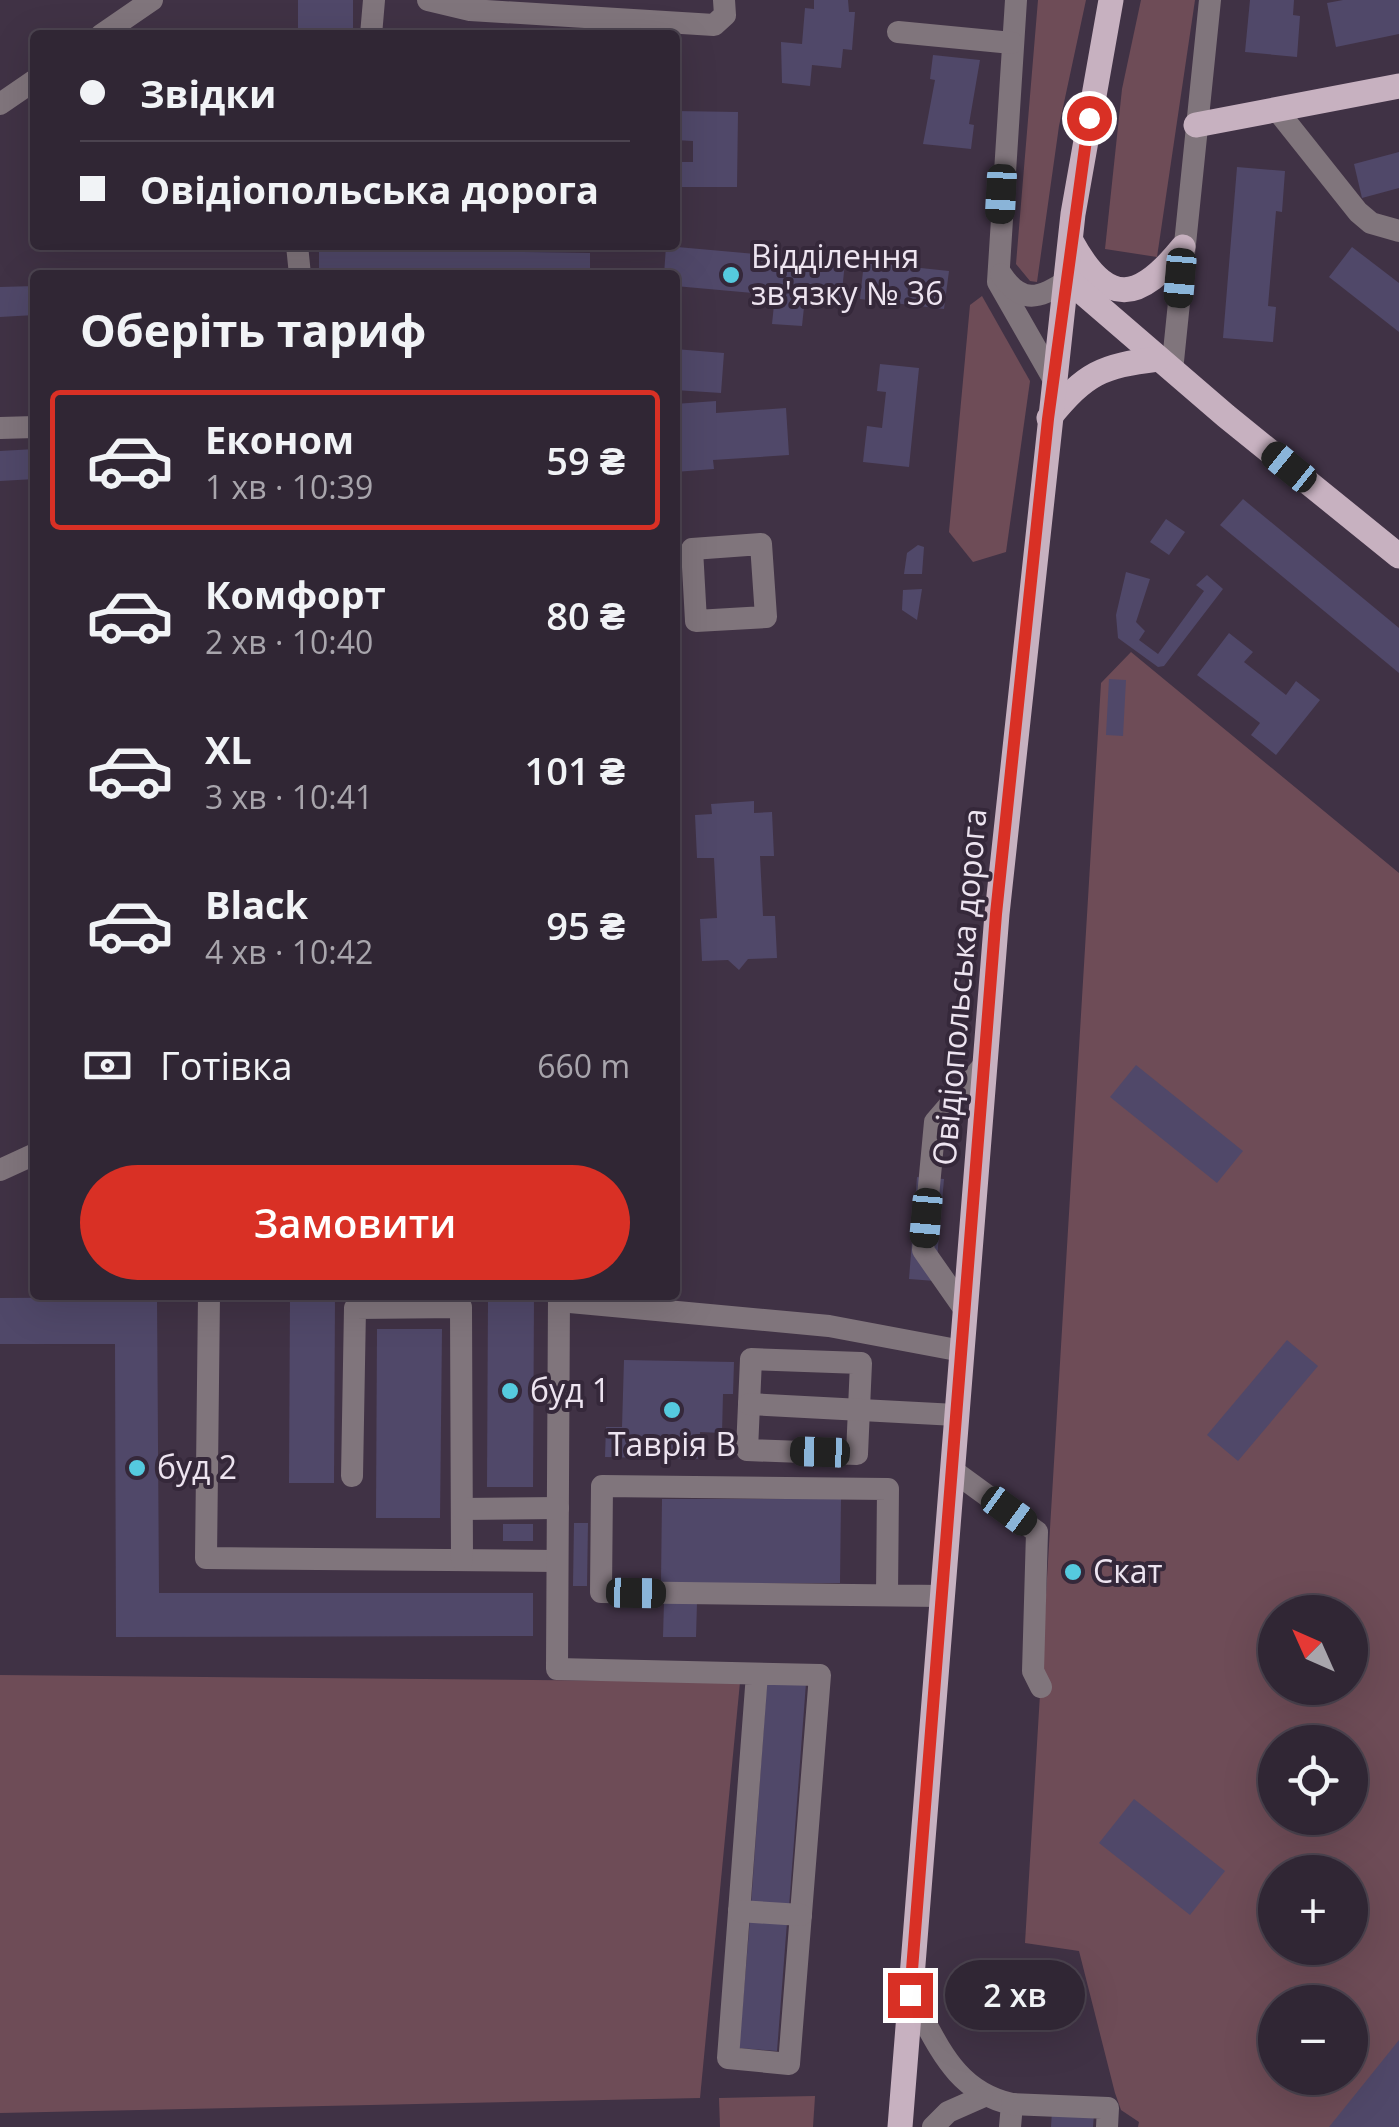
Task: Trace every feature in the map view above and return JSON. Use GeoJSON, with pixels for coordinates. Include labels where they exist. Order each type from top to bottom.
{"type":"FeatureCollection","features":[{"type":"Feature","properties":{"kind":"main road","name":"Овідіопольська дорога"},"geometry":{"type":"LineString","coordinates":[[900,2127],[984,1065],[1048,419],[1074,214],[1111,0]]}},
{"type":"Feature","properties":{"kind":"main road"},"geometry":{"type":"LineString","coordinates":[[1196,124],[1399,86]]}},
{"type":"Feature","properties":{"kind":"main road"},"geometry":{"type":"LineString","coordinates":[[1072,241],[1098,278],[1120,289],[1145,286],[1183,247]]}},
{"type":"Feature","properties":{"kind":"main road"},"geometry":{"type":"LineString","coordinates":[[1068,280],[1165,365],[1399,556]]}},
{"type":"Feature","properties":{"kind":"main road"},"geometry":{"type":"LineString","coordinates":[[1048,419],[1073,390],[1102,368],[1165,365]]}},
{"type":"Feature","properties":{"kind":"street"},"geometry":{"type":"LineString","coordinates":[[108,30],[152,0]]}},
{"type":"Feature","properties":{"kind":"street"},"geometry":{"type":"LineString","coordinates":[[372,30],[374,0]]}},
{"type":"Feature","properties":{"kind":"street"},"geometry":{"type":"LineString","coordinates":[[428,0],[470,10],[620,11],[714,25],[724,15],[724,0]]}},
{"type":"Feature","properties":{"kind":"street"},"geometry":{"type":"LineString","coordinates":[[1016,0],[997,266],[1004,299],[1054,380]]}},
{"type":"Feature","properties":{"kind":"street"},"geometry":{"type":"LineString","coordinates":[[1165,365],[1183,247],[1210,0]]}},
{"type":"Feature","properties":{"kind":"street"},"geometry":{"type":"LineString","coordinates":[[898,32],[1012,43]]}},
{"type":"Feature","properties":{"kind":"street"},"geometry":{"type":"LineString","coordinates":[[0,104],[30,83]]}},
{"type":"Feature","properties":{"kind":"street"},"geometry":{"type":"LineString","coordinates":[[1276,109],[1358,212],[1371,223],[1399,231]]}},
{"type":"Feature","properties":{"kind":"street"},"geometry":{"type":"LineString","coordinates":[[997,266],[1010,286],[1027,298],[1049,292],[1068,280]]}},
{"type":"Feature","properties":{"kind":"street"},"geometry":{"type":"LineString","coordinates":[[0,428],[30,427]]}},
{"type":"Feature","properties":{"kind":"street"},"geometry":{"type":"LineString","coordinates":[[761,544],[766,617],[696,621],[692,549],[761,544]]}},
{"type":"Feature","properties":{"kind":"street"},"geometry":{"type":"LineString","coordinates":[[965,1310],[923,1250],[934,1122],[984,1065]]}},
{"type":"Feature","properties":{"kind":"street"},"geometry":{"type":"LineString","coordinates":[[0,1171],[30,1156]]}},
{"type":"Feature","properties":{"kind":"street"},"geometry":{"type":"LineString","coordinates":[[0,1171],[30,1174]]}},
{"type":"Feature","properties":{"kind":"street"},"geometry":{"type":"LineString","coordinates":[[209,1300],[206,1558],[557,1561]]}},
{"type":"Feature","properties":{"kind":"street"},"geometry":{"type":"LineString","coordinates":[[559,1300],[557,1669],[820,1675],[789,2064],[728,2058],[757,1674]]}},
{"type":"Feature","properties":{"kind":"street"},"geometry":{"type":"LineString","coordinates":[[578,1300],[782,1322],[962,1351]]}},
{"type":"Feature","properties":{"kind":"street"},"geometry":{"type":"LineString","coordinates":[[352,1476],[356,1308],[461,1308],[462,1560]]}},
{"type":"Feature","properties":{"kind":"street"},"geometry":{"type":"LineString","coordinates":[[780,1360],[782,1322]]}},
{"type":"Feature","properties":{"kind":"street"},"geometry":{"type":"LineString","coordinates":[[750,1359],[780,1360],[861,1363],[857,1454],[747,1450],[750,1359]]}},
{"type":"Feature","properties":{"kind":"street"},"geometry":{"type":"LineString","coordinates":[[748,1404],[956,1415]]}},
{"type":"Feature","properties":{"kind":"street"},"geometry":{"type":"LineString","coordinates":[[952,1470],[1037,1532],[1034,1671],[1041,1686]]}},
{"type":"Feature","properties":{"kind":"street"},"geometry":{"type":"LineString","coordinates":[[887,1596],[888,1489],[602,1486],[601,1592],[887,1596],[942,1596]]}},
{"type":"Feature","properties":{"kind":"street"},"geometry":{"type":"LineString","coordinates":[[462,1509],[558,1508]]}},
{"type":"Feature","properties":{"kind":"street"},"geometry":{"type":"LineString","coordinates":[[740,1911],[801,1915]]}},
{"type":"Feature","properties":{"kind":"street"},"geometry":{"type":"LineString","coordinates":[[910,1995],[955,2072],[982,2097],[1011,2115],[1108,2108],[1108,2127]]}},
{"type":"Feature","properties":{"kind":"street"},"geometry":{"type":"LineString","coordinates":[[933,2127],[948,2112],[982,2097]]}},
{"type":"Feature","properties":{"kind":"shaded area"},"geometry":{"type":"Polygon","coordinates":[[[1038,0],[1086,0],[1059,126],[1037,282],[1030,281],[1016,264],[1038,0]]]}},
{"type":"Feature","properties":{"kind":"shaded area"},"geometry":{"type":"Polygon","coordinates":[[[1141,0],[1195,0],[1157,257],[1105,249],[1122,89],[1141,0]]]}},
{"type":"Feature","properties":{"kind":"shaded area"},"geometry":{"type":"Polygon","coordinates":[[[982,296],[1030,381],[1006,552],[973,562],[949,532],[970,305],[982,296]]]}},
{"type":"Feature","properties":{"kind":"shaded area"},"geometry":{"type":"Polygon","coordinates":[[[1131,652],[1399,873],[1399,2127],[1138,2127],[1139,2122],[1121,2110],[1115,2093],[1079,1951],[1025,1943],[1101,683],[1131,652]]]}},
{"type":"Feature","properties":{"kind":"shaded area"},"geometry":{"type":"Polygon","coordinates":[[[0,1675],[740,1682],[700,2098],[0,2113],[0,1675]]]}},
{"type":"Feature","properties":{"kind":"shaded area"},"geometry":{"type":"Polygon","coordinates":[[[815,2096],[813,2127],[720,2127],[719,2098],[815,2096]]]}},
{"type":"Feature","properties":{"kind":"building"},"geometry":{"type":"Polygon","coordinates":[[[298,0],[353,0],[353,30],[298,30],[298,0]]]}},
{"type":"Feature","properties":{"kind":"building"},"geometry":{"type":"Polygon","coordinates":[[[814,0],[848,0],[849,12],[855,12],[852,50],[843,49],[841,68],[812,65],[810,86],[782,83],[781,42],[802,44],[805,8],[814,9],[814,0]]]}},
{"type":"Feature","properties":{"kind":"building"},"geometry":{"type":"Polygon","coordinates":[[[1250,0],[1294,0],[1293,15],[1300,16],[1297,57],[1245,52],[1250,0]]]}},
{"type":"Feature","properties":{"kind":"building"},"geometry":{"type":"Polygon","coordinates":[[[1399,0],[1399,34],[1336,47],[1327,3],[1399,0]]]}},
{"type":"Feature","properties":{"kind":"building"},"geometry":{"type":"Polygon","coordinates":[[[933,55],[980,60],[969,124],[974,125],[971,149],[923,144],[935,80],[930,79],[933,55]]]}},
{"type":"Feature","properties":{"kind":"building"},"geometry":{"type":"Polygon","coordinates":[[[680,111],[738,112],[737,187],[680,187],[680,162],[693,162],[693,141],[680,140],[680,111]]]}},
{"type":"Feature","properties":{"kind":"building"},"geometry":{"type":"Polygon","coordinates":[[[1399,152],[1399,188],[1362,198],[1354,164],[1399,152]]]}},
{"type":"Feature","properties":{"kind":"building"},"geometry":{"type":"Polygon","coordinates":[[[1237,167],[1285,171],[1282,212],[1276,211],[1268,306],[1276,307],[1273,342],[1223,338],[1237,167]]]}},
{"type":"Feature","properties":{"kind":"building"},"geometry":{"type":"Polygon","coordinates":[[[680,247],[812,259],[812,251],[837,253],[836,261],[845,262],[841,301],[805,298],[802,326],[772,324],[775,295],[680,286],[680,270],[664,270],[666,250],[680,247]]]}},
{"type":"Feature","properties":{"kind":"building"},"geometry":{"type":"Polygon","coordinates":[[[1352,247],[1399,283],[1399,332],[1329,277],[1352,247]]]}},
{"type":"Feature","properties":{"kind":"building"},"geometry":{"type":"Polygon","coordinates":[[[319,250],[590,253],[590,270],[319,270],[319,250]]]}},
{"type":"Feature","properties":{"kind":"building"},"geometry":{"type":"Polygon","coordinates":[[[864,262],[949,271],[944,309],[860,299],[864,262]]]}},
{"type":"Feature","properties":{"kind":"building"},"geometry":{"type":"Polygon","coordinates":[[[30,286],[30,315],[0,317],[0,287],[30,286]]]}},
{"type":"Feature","properties":{"kind":"building"},"geometry":{"type":"Polygon","coordinates":[[[680,349],[724,353],[721,393],[680,390],[680,349]]]}},
{"type":"Feature","properties":{"kind":"building"},"geometry":{"type":"Polygon","coordinates":[[[880,364],[919,368],[909,467],[863,462],[867,426],[882,428],[886,392],[877,391],[880,364]]]}},
{"type":"Feature","properties":{"kind":"building"},"geometry":{"type":"Polygon","coordinates":[[[716,401],[716,413],[786,408],[789,455],[713,460],[714,469],[680,472],[680,404],[716,401]]]}},
{"type":"Feature","properties":{"kind":"building"},"geometry":{"type":"Polygon","coordinates":[[[30,449],[30,479],[0,481],[0,451],[30,449]]]}},
{"type":"Feature","properties":{"kind":"building"},"geometry":{"type":"Polygon","coordinates":[[[1243,499],[1399,628],[1399,673],[1220,525],[1243,499]]]}},
{"type":"Feature","properties":{"kind":"building"},"geometry":{"type":"Polygon","coordinates":[[[1166,519],[1185,532],[1169,555],[1150,542],[1166,519]]]}},
{"type":"Feature","properties":{"kind":"building"},"geometry":{"type":"Polygon","coordinates":[[[918,545],[924,547],[922,574],[904,574],[907,553],[918,545]]]}},
{"type":"Feature","properties":{"kind":"building"},"geometry":{"type":"Polygon","coordinates":[[[1126,572],[1150,579],[1136,622],[1145,631],[1139,640],[1158,654],[1204,591],[1196,585],[1207,575],[1223,589],[1164,666],[1158,667],[1118,638],[1116,615],[1126,572]]]}},
{"type":"Feature","properties":{"kind":"building"},"geometry":{"type":"Polygon","coordinates":[[[922,589],[917,620],[902,610],[903,590],[922,589]]]}},
{"type":"Feature","properties":{"kind":"building"},"geometry":{"type":"Polygon","coordinates":[[[1229,633],[1253,652],[1244,662],[1286,695],[1296,681],[1320,700],[1276,755],[1251,735],[1260,723],[1197,675],[1229,633]]]}},
{"type":"Feature","properties":{"kind":"building"},"geometry":{"type":"Polygon","coordinates":[[[1109,679],[1126,680],[1123,736],[1106,735],[1109,679]]]}},
{"type":"Feature","properties":{"kind":"building"},"geometry":{"type":"Polygon","coordinates":[[[754,801],[754,813],[772,812],[774,856],[760,856],[763,916],[775,916],[777,958],[748,959],[739,970],[728,960],[702,961],[700,919],[717,918],[714,858],[697,858],[695,815],[712,814],[711,804],[754,801]]]}},
{"type":"Feature","properties":{"kind":"building"},"geometry":{"type":"Polygon","coordinates":[[[1136,1065],[1243,1151],[1217,1183],[1110,1097],[1136,1065]]]}},
{"type":"Feature","properties":{"kind":"building"},"geometry":{"type":"Polygon","coordinates":[[[917,1177],[944,1179],[935,1281],[909,1279],[917,1177]]]}},
{"type":"Feature","properties":{"kind":"building","name":"буд 2"},"geometry":{"type":"Polygon","coordinates":[[[0,1298],[157,1300],[159,1593],[533,1593],[533,1636],[116,1637],[115,1344],[0,1344],[0,1298]]]}},
{"type":"Feature","properties":{"kind":"building"},"geometry":{"type":"Polygon","coordinates":[[[290,1300],[335,1300],[334,1483],[289,1483],[290,1300]]]}},
{"type":"Feature","properties":{"kind":"building","name":"буд 1"},"geometry":{"type":"Polygon","coordinates":[[[488,1300],[534,1300],[533,1487],[487,1487],[488,1300]]]}},
{"type":"Feature","properties":{"kind":"building"},"geometry":{"type":"Polygon","coordinates":[[[377,1329],[442,1329],[440,1518],[376,1518],[377,1329]]]}},
{"type":"Feature","properties":{"kind":"building"},"geometry":{"type":"Polygon","coordinates":[[[1287,1340],[1318,1366],[1238,1461],[1207,1435],[1287,1340]]]}},
{"type":"Feature","properties":{"kind":"building","name":"Таврія В"},"geometry":{"type":"Polygon","coordinates":[[[624,1360],[734,1362],[733,1394],[723,1394],[722,1433],[700,1432],[699,1459],[605,1457],[606,1427],[622,1427],[624,1360]]]}},
{"type":"Feature","properties":{"kind":"building"},"geometry":{"type":"Polygon","coordinates":[[[662,1499],[841,1499],[840,1583],[661,1583],[662,1499]]]}},
{"type":"Feature","properties":{"kind":"building"},"geometry":{"type":"Polygon","coordinates":[[[574,1523],[588,1523],[587,1586],[573,1586],[574,1523]]]}},
{"type":"Feature","properties":{"kind":"building"},"geometry":{"type":"Polygon","coordinates":[[[503,1524],[533,1524],[533,1541],[503,1541],[503,1524]]]}},
{"type":"Feature","properties":{"kind":"building"},"geometry":{"type":"Polygon","coordinates":[[[664,1602],[697,1602],[696,1637],[663,1637],[664,1602]]]}},
{"type":"Feature","properties":{"kind":"building"},"geometry":{"type":"Polygon","coordinates":[[[767,1680],[806,1683],[789,1907],[751,1905],[767,1680]]]}},
{"type":"Feature","properties":{"kind":"building"},"geometry":{"type":"Polygon","coordinates":[[[1134,1799],[1225,1871],[1190,1915],[1099,1843],[1134,1799]]]}},
{"type":"Feature","properties":{"kind":"building"},"geometry":{"type":"Polygon","coordinates":[[[750,1919],[787,1922],[777,2051],[739,2048],[750,1919]]]}},
{"type":"Feature","properties":{"kind":"building"},"geometry":{"type":"Polygon","coordinates":[[[1399,2040],[1399,2127],[1329,2127],[1355,2095],[1368,2095],[1368,2079],[1399,2040]]]}},
{"type":"Feature","properties":{"kind":"building"},"geometry":{"type":"Polygon","coordinates":[[[1052,2111],[1094,2114],[1093,2127],[1051,2127],[1052,2111]]]}},
{"type":"Feature","properties":{"kind":"place","name":"Відділення зв'язку № 36"},"geometry":{"type":"Point","coordinates":[731,275]}},
{"type":"Feature","properties":{"kind":"place","name":"буд 1"},"geometry":{"type":"Point","coordinates":[510,1391]}},
{"type":"Feature","properties":{"kind":"place","name":"Таврія В"},"geometry":{"type":"Point","coordinates":[672,1410]}},
{"type":"Feature","properties":{"kind":"place","name":"буд 2"},"geometry":{"type":"Point","coordinates":[137,1468]}},
{"type":"Feature","properties":{"kind":"place","name":"Скат"},"geometry":{"type":"Point","coordinates":[1073,1572]}},
{"type":"Feature","properties":{"kind":"route"},"geometry":{"type":"LineString","coordinates":[[910,1995],[996,914],[1048,419],[1089,118]]}}]}
